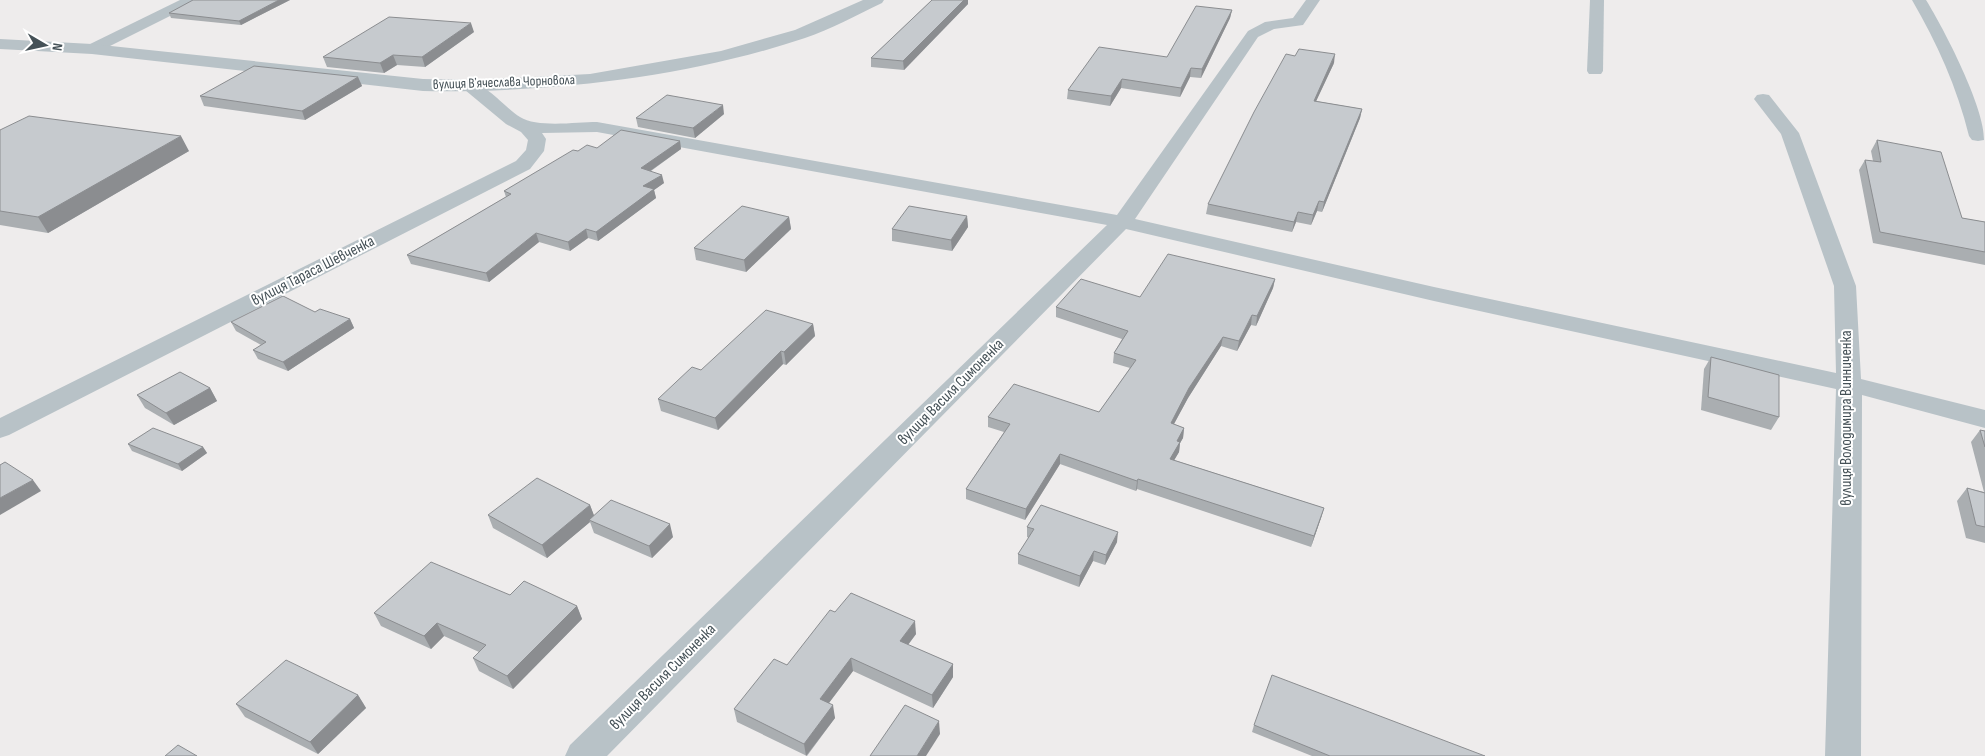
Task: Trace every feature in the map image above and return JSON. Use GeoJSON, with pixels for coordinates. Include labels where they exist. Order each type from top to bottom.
{"type":"FeatureCollection","features":[{"type":"Feature","properties":{"kind":"street","name":"вулиця Вʼячеслава Чорновола"},"geometry":{"type":"LineString","coordinates":[[92,49],[191,0]]}},
{"type":"Feature","properties":{"kind":"street","name":"вулиця Вʼячеслава Чорновола"},"geometry":{"type":"LineString","coordinates":[[0,44],[92,49],[423,85],[471,86],[590,79],[723,56],[801,34],[876,0]]}},
{"type":"Feature","properties":{"kind":"street","name":"вулиця Василя Симоненка"},"geometry":{"type":"LineString","coordinates":[[583,756],[1122,222],[1253,34],[1270,25],[1298,22],[1313,0]]}},
{"type":"Feature","properties":{"kind":"street"},"geometry":{"type":"LineString","coordinates":[[1595,71],[1597,0]]}},
{"type":"Feature","properties":{"kind":"street"},"geometry":{"type":"LineString","coordinates":[[1919,0],[1947,52],[1968,101],[1978,136]]}},
{"type":"Feature","properties":{"kind":"street"},"geometry":{"type":"LineString","coordinates":[[471,86],[512,120],[527,128],[597,128],[1122,222],[1434,294],[1849,384],[1985,419]]}},
{"type":"Feature","properties":{"kind":"street","name":"вулиця Володимира Винниченка"},"geometry":{"type":"LineString","coordinates":[[1763,99],[1790,133],[1845,286],[1849,384],[1843,756]]}},
{"type":"Feature","properties":{"kind":"street","name":"вулиця Тараса Шевченка"},"geometry":{"type":"LineString","coordinates":[[0,429],[523,165],[535,150],[537,139],[527,128]]}},
{"type":"Feature","properties":{"kind":"building"},"geometry":{"type":"Polygon","coordinates":[[[193,0],[279,0],[239,21],[169,13],[193,0]]]}},
{"type":"Feature","properties":{"kind":"building"},"geometry":{"type":"Polygon","coordinates":[[[932,0],[964,0],[903,61],[871,58],[932,0]]]}},
{"type":"Feature","properties":{"kind":"building"},"geometry":{"type":"Polygon","coordinates":[[[1196,6],[1232,10],[1202,69],[1191,68],[1181,88],[1122,79],[1111,96],[1068,90],[1099,47],[1167,57],[1196,6]]]}},
{"type":"Feature","properties":{"kind":"building"},"geometry":{"type":"Polygon","coordinates":[[[389,17],[471,23],[422,57],[393,55],[380,63],[323,57],[389,17]]]}},
{"type":"Feature","properties":{"kind":"building"},"geometry":{"type":"Polygon","coordinates":[[[1299,49],[1335,54],[1314,101],[1362,109],[1324,202],[1319,201],[1313,215],[1298,212],[1294,222],[1208,204],[1254,112],[1286,54],[1295,56],[1299,49]]]}},
{"type":"Feature","properties":{"kind":"building"},"geometry":{"type":"Polygon","coordinates":[[[254,66],[358,77],[302,111],[200,96],[254,66]]]}},
{"type":"Feature","properties":{"kind":"building"},"geometry":{"type":"Polygon","coordinates":[[[667,95],[723,105],[693,128],[636,118],[667,95]]]}},
{"type":"Feature","properties":{"kind":"building"},"geometry":{"type":"Polygon","coordinates":[[[29,116],[181,136],[38,217],[0,211],[0,130],[29,116]]]}},
{"type":"Feature","properties":{"kind":"building"},"geometry":{"type":"Polygon","coordinates":[[[621,130],[680,141],[641,168],[662,175],[643,186],[654,189],[596,232],[586,229],[568,242],[536,233],[486,273],[407,255],[511,194],[504,191],[573,150],[578,151],[587,145],[597,148],[621,130]]]}},
{"type":"Feature","properties":{"kind":"building"},"geometry":{"type":"Polygon","coordinates":[[[1877,140],[1941,152],[1962,218],[1985,222],[1985,252],[1880,232],[1865,160],[1881,162],[1877,140]]]}},
{"type":"Feature","properties":{"kind":"building"},"geometry":{"type":"Polygon","coordinates":[[[742,206],[789,217],[744,260],[694,248],[742,206]]]}},
{"type":"Feature","properties":{"kind":"building"},"geometry":{"type":"Polygon","coordinates":[[[909,206],[967,216],[951,240],[892,229],[909,206]]]}},
{"type":"Feature","properties":{"kind":"building"},"geometry":{"type":"Polygon","coordinates":[[[1168,254],[1275,279],[1257,316],[1252,315],[1239,341],[1223,337],[1189,388],[1171,423],[1184,428],[1177,441],[1180,442],[1170,459],[1324,508],[1314,536],[1138,479],[1137,481],[1060,454],[1026,509],[966,489],[1010,424],[988,417],[1014,384],[1099,412],[1136,360],[1114,353],[1128,331],[1056,307],[1081,279],[1140,297],[1168,254]]]}},
{"type":"Feature","properties":{"kind":"building"},"geometry":{"type":"Polygon","coordinates":[[[283,296],[315,312],[320,309],[350,319],[283,362],[253,350],[266,342],[231,322],[283,296]]]}},
{"type":"Feature","properties":{"kind":"building"},"geometry":{"type":"Polygon","coordinates":[[[766,310],[813,324],[784,352],[781,351],[715,418],[658,399],[692,367],[701,370],[766,310]]]}},
{"type":"Feature","properties":{"kind":"building"},"geometry":{"type":"Polygon","coordinates":[[[1711,357],[1779,375],[1779,417],[1708,397],[1711,357]]]}},
{"type":"Feature","properties":{"kind":"building"},"geometry":{"type":"Polygon","coordinates":[[[180,372],[210,388],[166,413],[137,395],[180,372]]]}},
{"type":"Feature","properties":{"kind":"building"},"geometry":{"type":"Polygon","coordinates":[[[153,428],[203,447],[178,464],[128,444],[153,428]]]}},
{"type":"Feature","properties":{"kind":"building"},"geometry":{"type":"Polygon","coordinates":[[[1980,430],[1985,431],[1985,447],[1980,430]]]}},
{"type":"Feature","properties":{"kind":"building"},"geometry":{"type":"Polygon","coordinates":[[[5,462],[33,480],[0,498],[0,465],[5,462]]]}},
{"type":"Feature","properties":{"kind":"building"},"geometry":{"type":"Polygon","coordinates":[[[537,478],[590,505],[542,545],[488,515],[537,478]]]}},
{"type":"Feature","properties":{"kind":"building"},"geometry":{"type":"Polygon","coordinates":[[[1967,488],[1985,493],[1985,527],[1976,525],[1967,488]]]}},
{"type":"Feature","properties":{"kind":"building"},"geometry":{"type":"Polygon","coordinates":[[[611,500],[670,524],[649,546],[589,520],[611,500]]]}},
{"type":"Feature","properties":{"kind":"building"},"geometry":{"type":"Polygon","coordinates":[[[1041,505],[1118,532],[1106,555],[1094,551],[1080,576],[1018,554],[1034,529],[1027,527],[1041,505]]]}},
{"type":"Feature","properties":{"kind":"building"},"geometry":{"type":"Polygon","coordinates":[[[431,562],[510,595],[524,581],[577,606],[507,676],[473,658],[486,645],[437,623],[424,636],[374,613],[431,562]]]}},
{"type":"Feature","properties":{"kind":"building"},"geometry":{"type":"Polygon","coordinates":[[[851,593],[915,621],[900,641],[953,664],[932,695],[851,658],[820,699],[833,705],[804,744],[734,709],[774,659],[787,665],[830,610],[835,612],[851,593]]]}},
{"type":"Feature","properties":{"kind":"building"},"geometry":{"type":"Polygon","coordinates":[[[286,660],[358,695],[310,742],[236,704],[286,660]]]}},
{"type":"Feature","properties":{"kind":"building"},"geometry":{"type":"Polygon","coordinates":[[[1272,675],[1485,756],[1330,756],[1254,725],[1272,675]]]}},
{"type":"Feature","properties":{"kind":"building"},"geometry":{"type":"Polygon","coordinates":[[[905,705],[939,721],[917,756],[870,756],[905,705]]]}},
{"type":"Feature","properties":{"kind":"building"},"geometry":{"type":"Polygon","coordinates":[[[178,745],[197,756],[165,756],[178,745]]]}}]}
